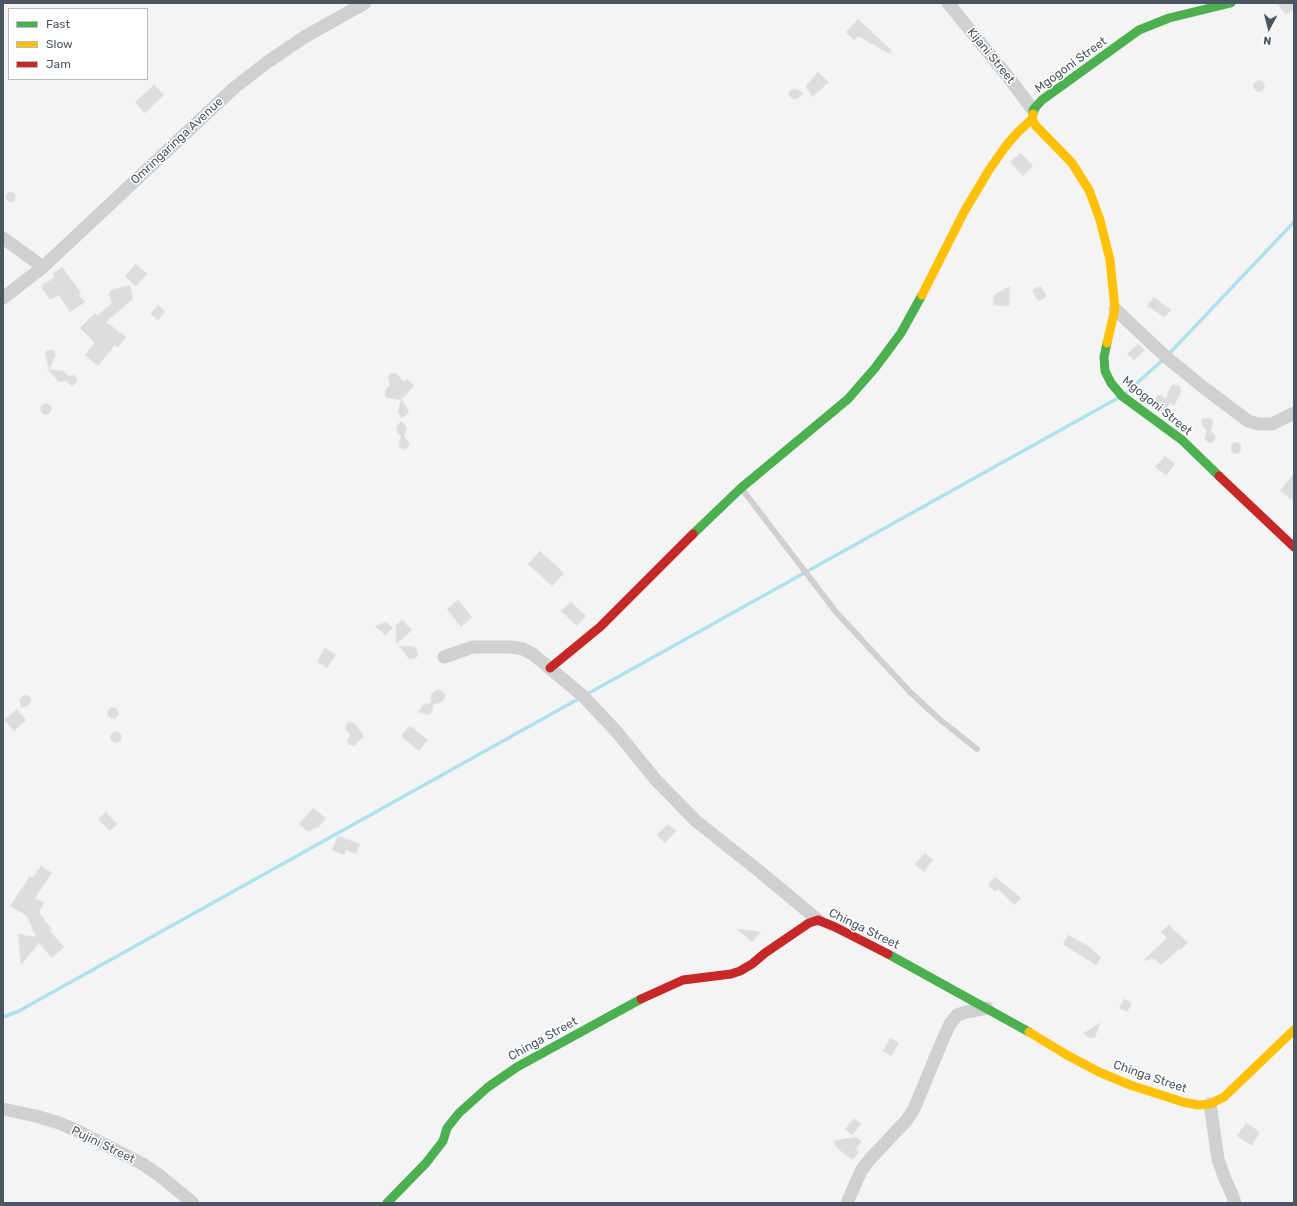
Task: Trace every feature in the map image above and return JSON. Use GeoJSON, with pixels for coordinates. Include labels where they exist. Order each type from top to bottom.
{"type":"FeatureCollection","features":[{"type":"Feature","properties":{"kind":"street","name":"Omringaringa Avenue"},"geometry":{"type":"LineString","coordinates":[[3,298],[43,267],[234,88],[266,63],[306,36],[365,3]]}},
{"type":"Feature","properties":{"kind":"street","name":"Kijani Street"},"geometry":{"type":"LineString","coordinates":[[948,3],[1010,78],[1033,115]]}},
{"type":"Feature","properties":{"kind":"street","name":"Mgogoni Street"},"geometry":{"type":"LineString","coordinates":[[1230,3],[1170,18],[1139,30],[1042,100],[1033,115],[1036,126],[1072,163],[1089,190],[1100,220],[1110,260],[1116,309],[1104,356],[1106,371],[1111,383],[1122,396],[1182,440],[1294,547]]}},
{"type":"Feature","properties":{"kind":"street"},"geometry":{"type":"LineString","coordinates":[[550,668],[600,627],[682,544],[741,488],[848,399],[875,368],[901,333],[924,292],[964,212],[989,170],[1005,147],[1033,115]]}},
{"type":"Feature","properties":{"kind":"street"},"geometry":{"type":"LineString","coordinates":[[3,238],[43,267]]}},
{"type":"Feature","properties":{"kind":"street"},"geometry":{"type":"LineString","coordinates":[[1116,309],[1166,357],[1248,421],[1258,424],[1272,424],[1294,413]]}},
{"type":"Feature","properties":{"kind":"street"},"geometry":{"type":"LineString","coordinates":[[444,657],[473,647],[512,647],[523,649],[534,655],[583,696],[616,731],[655,779],[696,821],[818,920]]}},
{"type":"Feature","properties":{"kind":"street","name":"Chinga Street"},"geometry":{"type":"LineString","coordinates":[[387,1203],[426,1163],[443,1142],[447,1128],[459,1113],[488,1087],[517,1067],[641,999],[669,986],[683,980],[731,974],[740,971],[809,923],[818,920],[881,950],[1099,1072],[1160,1096],[1193,1104],[1210,1104]]}},
{"type":"Feature","properties":{"kind":"street"},"geometry":{"type":"LineString","coordinates":[[847,1203],[866,1165],[906,1121],[914,1110],[950,1024],[957,1015],[987,1008]]}},
{"type":"Feature","properties":{"kind":"street"},"geometry":{"type":"LineString","coordinates":[[1235,1203],[1218,1159],[1210,1104],[1224,1097],[1294,1030]]}},
{"type":"Feature","properties":{"kind":"street","name":"Pujini Street"},"geometry":{"type":"LineString","coordinates":[[3,1109],[36,1116],[59,1123],[80,1132],[141,1163],[159,1175],[193,1203]]}},
{"type":"Feature","properties":{"kind":"lane"},"geometry":{"type":"LineString","coordinates":[[741,488],[836,612],[910,692],[938,718],[977,749]]}},
{"type":"Feature","properties":{"kind":"building"},"geometry":{"type":"Polygon","coordinates":[[[1277,3],[1294,3],[1294,9],[1286,15],[1277,3]]]}},
{"type":"Feature","properties":{"kind":"building"},"geometry":{"type":"Polygon","coordinates":[[[858,19],[892,51],[890,54],[858,36],[854,40],[846,32],[858,19]]]}},
{"type":"Feature","properties":{"kind":"building"},"geometry":{"type":"Polygon","coordinates":[[[818,72],[829,82],[812,97],[806,86],[818,72]]]}},
{"type":"Feature","properties":{"kind":"building"},"geometry":{"type":"Polygon","coordinates":[[[1257,81],[1261,81],[1263,82],[1263,90],[1257,91],[1254,88],[1254,84],[1257,81]]]}},
{"type":"Feature","properties":{"kind":"building"},"geometry":{"type":"Polygon","coordinates":[[[154,85],[164,95],[145,113],[135,102],[154,85]]]}},
{"type":"Feature","properties":{"kind":"building"},"geometry":{"type":"Polygon","coordinates":[[[792,89],[796,89],[803,93],[797,99],[792,99],[789,92],[792,89]]]}},
{"type":"Feature","properties":{"kind":"building"},"geometry":{"type":"Polygon","coordinates":[[[1021,153],[1033,166],[1023,176],[1010,162],[1021,153]]]}},
{"type":"Feature","properties":{"kind":"building"},"geometry":{"type":"Polygon","coordinates":[[[9,192],[13,192],[16,197],[13,202],[9,202],[6,199],[6,195],[9,192]]]}},
{"type":"Feature","properties":{"kind":"building"},"geometry":{"type":"Polygon","coordinates":[[[136,264],[147,274],[136,286],[125,276],[136,264]]]}},
{"type":"Feature","properties":{"kind":"building"},"geometry":{"type":"Polygon","coordinates":[[[62,267],[81,293],[79,296],[85,302],[70,312],[59,295],[50,300],[41,286],[55,277],[53,274],[62,267]]]}},
{"type":"Feature","properties":{"kind":"building"},"geometry":{"type":"Polygon","coordinates":[[[130,285],[133,299],[106,322],[126,337],[118,347],[115,345],[98,366],[85,355],[95,343],[80,328],[95,313],[97,316],[112,303],[109,295],[111,290],[130,285]]]}},
{"type":"Feature","properties":{"kind":"building"},"geometry":{"type":"Polygon","coordinates":[[[1010,286],[1009,306],[994,305],[993,296],[1010,286]]]}},
{"type":"Feature","properties":{"kind":"building"},"geometry":{"type":"Polygon","coordinates":[[[1041,286],[1047,297],[1038,301],[1032,290],[1041,286]]]}},
{"type":"Feature","properties":{"kind":"building"},"geometry":{"type":"Polygon","coordinates":[[[1154,297],[1171,310],[1164,317],[1147,306],[1154,297]]]}},
{"type":"Feature","properties":{"kind":"building"},"geometry":{"type":"Polygon","coordinates":[[[158,305],[165,311],[158,320],[150,314],[158,305]]]}},
{"type":"Feature","properties":{"kind":"building"},"geometry":{"type":"Polygon","coordinates":[[[1138,344],[1145,350],[1134,360],[1127,354],[1138,344]]]}},
{"type":"Feature","properties":{"kind":"building"},"geometry":{"type":"Polygon","coordinates":[[[46,351],[54,351],[56,355],[49,369],[45,354],[46,351]]]}},
{"type":"Feature","properties":{"kind":"building"},"geometry":{"type":"Polygon","coordinates":[[[47,369],[63,371],[68,376],[74,375],[77,378],[77,382],[72,386],[66,381],[59,382],[47,369]]]}},
{"type":"Feature","properties":{"kind":"building"},"geometry":{"type":"Polygon","coordinates":[[[391,373],[397,374],[404,382],[407,379],[414,386],[401,400],[388,398],[385,396],[385,390],[390,385],[388,377],[391,373]]]}},
{"type":"Feature","properties":{"kind":"building"},"geometry":{"type":"Polygon","coordinates":[[[1172,385],[1180,386],[1181,392],[1174,406],[1170,403],[1163,413],[1151,404],[1159,394],[1166,399],[1172,385]]]}},
{"type":"Feature","properties":{"kind":"building"},"geometry":{"type":"Polygon","coordinates":[[[401,399],[409,411],[402,418],[398,412],[401,399]]]}},
{"type":"Feature","properties":{"kind":"building"},"geometry":{"type":"Polygon","coordinates":[[[44,404],[48,404],[50,405],[50,413],[44,414],[41,411],[41,407],[44,404]]]}},
{"type":"Feature","properties":{"kind":"building"},"geometry":{"type":"Polygon","coordinates":[[[1209,418],[1213,420],[1211,431],[1216,437],[1213,442],[1210,443],[1205,440],[1207,431],[1202,424],[1202,419],[1209,418]]]}},
{"type":"Feature","properties":{"kind":"building"},"geometry":{"type":"Polygon","coordinates":[[[401,421],[407,428],[404,436],[409,443],[409,446],[406,449],[399,447],[401,437],[396,430],[401,421]]]}},
{"type":"Feature","properties":{"kind":"building"},"geometry":{"type":"Polygon","coordinates":[[[1236,442],[1240,444],[1242,448],[1240,452],[1236,454],[1232,452],[1230,448],[1232,444],[1236,442]]]}},
{"type":"Feature","properties":{"kind":"building"},"geometry":{"type":"Polygon","coordinates":[[[1165,456],[1175,464],[1166,475],[1155,467],[1165,456]]]}},
{"type":"Feature","properties":{"kind":"building"},"geometry":{"type":"Polygon","coordinates":[[[1294,473],[1294,501],[1280,491],[1294,473]]]}},
{"type":"Feature","properties":{"kind":"building"},"geometry":{"type":"Polygon","coordinates":[[[540,551],[564,573],[552,586],[528,564],[540,551]]]}},
{"type":"Feature","properties":{"kind":"building"},"geometry":{"type":"Polygon","coordinates":[[[458,600],[472,617],[461,627],[447,609],[458,600]]]}},
{"type":"Feature","properties":{"kind":"building"},"geometry":{"type":"Polygon","coordinates":[[[571,602],[586,616],[577,626],[561,611],[571,602]]]}},
{"type":"Feature","properties":{"kind":"building"},"geometry":{"type":"Polygon","coordinates":[[[402,620],[412,630],[396,644],[396,625],[402,620]]]}},
{"type":"Feature","properties":{"kind":"building"},"geometry":{"type":"Polygon","coordinates":[[[386,622],[393,628],[385,635],[375,626],[386,622]]]}},
{"type":"Feature","properties":{"kind":"building"},"geometry":{"type":"Polygon","coordinates":[[[399,646],[414,647],[417,650],[418,656],[413,659],[409,659],[399,646]]]}},
{"type":"Feature","properties":{"kind":"building"},"geometry":{"type":"Polygon","coordinates":[[[325,648],[336,655],[327,668],[317,662],[325,648]]]}},
{"type":"Feature","properties":{"kind":"building"},"geometry":{"type":"Polygon","coordinates":[[[436,690],[440,690],[444,693],[445,697],[443,701],[433,705],[432,712],[428,715],[418,712],[423,705],[431,703],[431,694],[436,690]]]}},
{"type":"Feature","properties":{"kind":"building"},"geometry":{"type":"Polygon","coordinates":[[[24,695],[29,696],[31,702],[29,705],[21,708],[20,699],[24,695]]]}},
{"type":"Feature","properties":{"kind":"building"},"geometry":{"type":"Polygon","coordinates":[[[113,707],[117,709],[119,713],[117,717],[113,719],[109,717],[107,713],[109,709],[113,707]]]}},
{"type":"Feature","properties":{"kind":"building"},"geometry":{"type":"Polygon","coordinates":[[[17,709],[26,720],[14,731],[4,720],[17,709]]]}},
{"type":"Feature","properties":{"kind":"building"},"geometry":{"type":"Polygon","coordinates":[[[347,723],[354,723],[364,736],[354,746],[349,745],[347,741],[350,735],[345,729],[347,723]]]}},
{"type":"Feature","properties":{"kind":"building"},"geometry":{"type":"Polygon","coordinates":[[[410,726],[428,740],[419,751],[401,736],[410,726]]]}},
{"type":"Feature","properties":{"kind":"building"},"geometry":{"type":"Polygon","coordinates":[[[116,731],[120,733],[122,737],[120,741],[116,743],[112,741],[110,737],[112,733],[116,731]]]}},
{"type":"Feature","properties":{"kind":"building"},"geometry":{"type":"Polygon","coordinates":[[[313,808],[326,818],[318,828],[316,827],[309,832],[299,824],[313,808]]]}},
{"type":"Feature","properties":{"kind":"building"},"geometry":{"type":"Polygon","coordinates":[[[106,812],[117,824],[110,831],[98,819],[106,812]]]}},
{"type":"Feature","properties":{"kind":"building"},"geometry":{"type":"Polygon","coordinates":[[[668,824],[676,831],[665,843],[657,835],[668,824]]]}},
{"type":"Feature","properties":{"kind":"building"},"geometry":{"type":"Polygon","coordinates":[[[338,836],[360,844],[356,854],[346,850],[344,855],[332,850],[338,836]]]}},
{"type":"Feature","properties":{"kind":"building"},"geometry":{"type":"Polygon","coordinates":[[[925,853],[933,860],[924,872],[915,864],[925,853]]]}},
{"type":"Feature","properties":{"kind":"building"},"geometry":{"type":"Polygon","coordinates":[[[41,866],[52,873],[35,898],[44,903],[39,912],[52,930],[50,931],[64,947],[52,958],[39,943],[21,965],[18,934],[36,937],[27,916],[10,906],[30,876],[32,878],[41,866]]]}},
{"type":"Feature","properties":{"kind":"building"},"geometry":{"type":"Polygon","coordinates":[[[995,877],[1021,898],[1014,905],[998,889],[996,892],[988,885],[995,877]]]}},
{"type":"Feature","properties":{"kind":"building"},"geometry":{"type":"Polygon","coordinates":[[[1169,925],[1188,943],[1161,965],[1154,958],[1143,961],[1167,938],[1161,932],[1169,925]]]}},
{"type":"Feature","properties":{"kind":"building"},"geometry":{"type":"Polygon","coordinates":[[[737,929],[761,932],[752,942],[737,929]]]}},
{"type":"Feature","properties":{"kind":"building"},"geometry":{"type":"Polygon","coordinates":[[[1068,935],[1093,949],[1092,950],[1101,957],[1096,965],[1063,944],[1068,935]]]}},
{"type":"Feature","properties":{"kind":"building"},"geometry":{"type":"Polygon","coordinates":[[[1124,999],[1132,1003],[1127,1012],[1119,1008],[1124,999]]]}},
{"type":"Feature","properties":{"kind":"building"},"geometry":{"type":"Polygon","coordinates":[[[1100,1023],[1095,1037],[1089,1038],[1083,1033],[1100,1023]]]}},
{"type":"Feature","properties":{"kind":"building"},"geometry":{"type":"Polygon","coordinates":[[[890,1038],[899,1043],[891,1056],[883,1051],[890,1038]]]}},
{"type":"Feature","properties":{"kind":"building"},"geometry":{"type":"Polygon","coordinates":[[[854,1118],[861,1124],[852,1135],[845,1129],[854,1118]]]}},
{"type":"Feature","properties":{"kind":"building"},"geometry":{"type":"Polygon","coordinates":[[[1246,1123],[1260,1132],[1252,1146],[1237,1136],[1246,1123]]]}},
{"type":"Feature","properties":{"kind":"building"},"geometry":{"type":"Polygon","coordinates":[[[856,1137],[862,1142],[856,1149],[859,1152],[853,1160],[838,1149],[833,1141],[856,1137]]]}},
{"type":"Feature","properties":{"kind":"waterway"},"geometry":{"type":"LineString","coordinates":[[1126,393],[1166,357],[1294,222]]}},
{"type":"Feature","properties":{"kind":"waterway"},"geometry":{"type":"LineString","coordinates":[[3,1017],[17,1012],[1118,398]]}},
{"type":"Feature","properties":{"kind":"traffic: fast"},"geometry":{"type":"LineString","coordinates":[[1033,114],[1033,110],[1042,100],[1139,30],[1169,18],[1231,3]]}},
{"type":"Feature","properties":{"kind":"traffic: fast"},"geometry":{"type":"LineString","coordinates":[[693,534],[741,488],[848,399],[875,368],[901,333],[922,295]]}},
{"type":"Feature","properties":{"kind":"traffic: fast"},"geometry":{"type":"LineString","coordinates":[[1107,343],[1104,357],[1105,371],[1111,383],[1122,396],[1182,440],[1219,476]]}},
{"type":"Feature","properties":{"kind":"traffic: fast"},"geometry":{"type":"LineString","coordinates":[[888,954],[1029,1032]]}},
{"type":"Feature","properties":{"kind":"traffic: fast"},"geometry":{"type":"LineString","coordinates":[[387,1203],[426,1163],[443,1141],[447,1128],[459,1113],[488,1087],[517,1067],[641,999]]}},
{"type":"Feature","properties":{"kind":"traffic: slow"},"geometry":{"type":"LineString","coordinates":[[1033,114],[1032,119],[1036,126],[1072,163],[1089,190],[1100,220],[1110,260],[1115,309],[1107,343]]}},
{"type":"Feature","properties":{"kind":"traffic: slow"},"geometry":{"type":"LineString","coordinates":[[922,295],[964,212],[989,170],[1005,147],[1032,119]]}},
{"type":"Feature","properties":{"kind":"traffic: slow"},"geometry":{"type":"LineString","coordinates":[[1029,1032],[1099,1072],[1130,1085],[1183,1102],[1198,1105],[1210,1104],[1224,1097],[1294,1030]]}},
{"type":"Feature","properties":{"kind":"traffic: jam"},"geometry":{"type":"LineString","coordinates":[[1219,476],[1294,547]]}},
{"type":"Feature","properties":{"kind":"traffic: jam"},"geometry":{"type":"LineString","coordinates":[[550,668],[600,627],[693,534]]}},
{"type":"Feature","properties":{"kind":"traffic: jam"},"geometry":{"type":"LineString","coordinates":[[641,999],[683,980],[731,974],[740,971],[809,923],[818,920],[888,954]]}}]}
